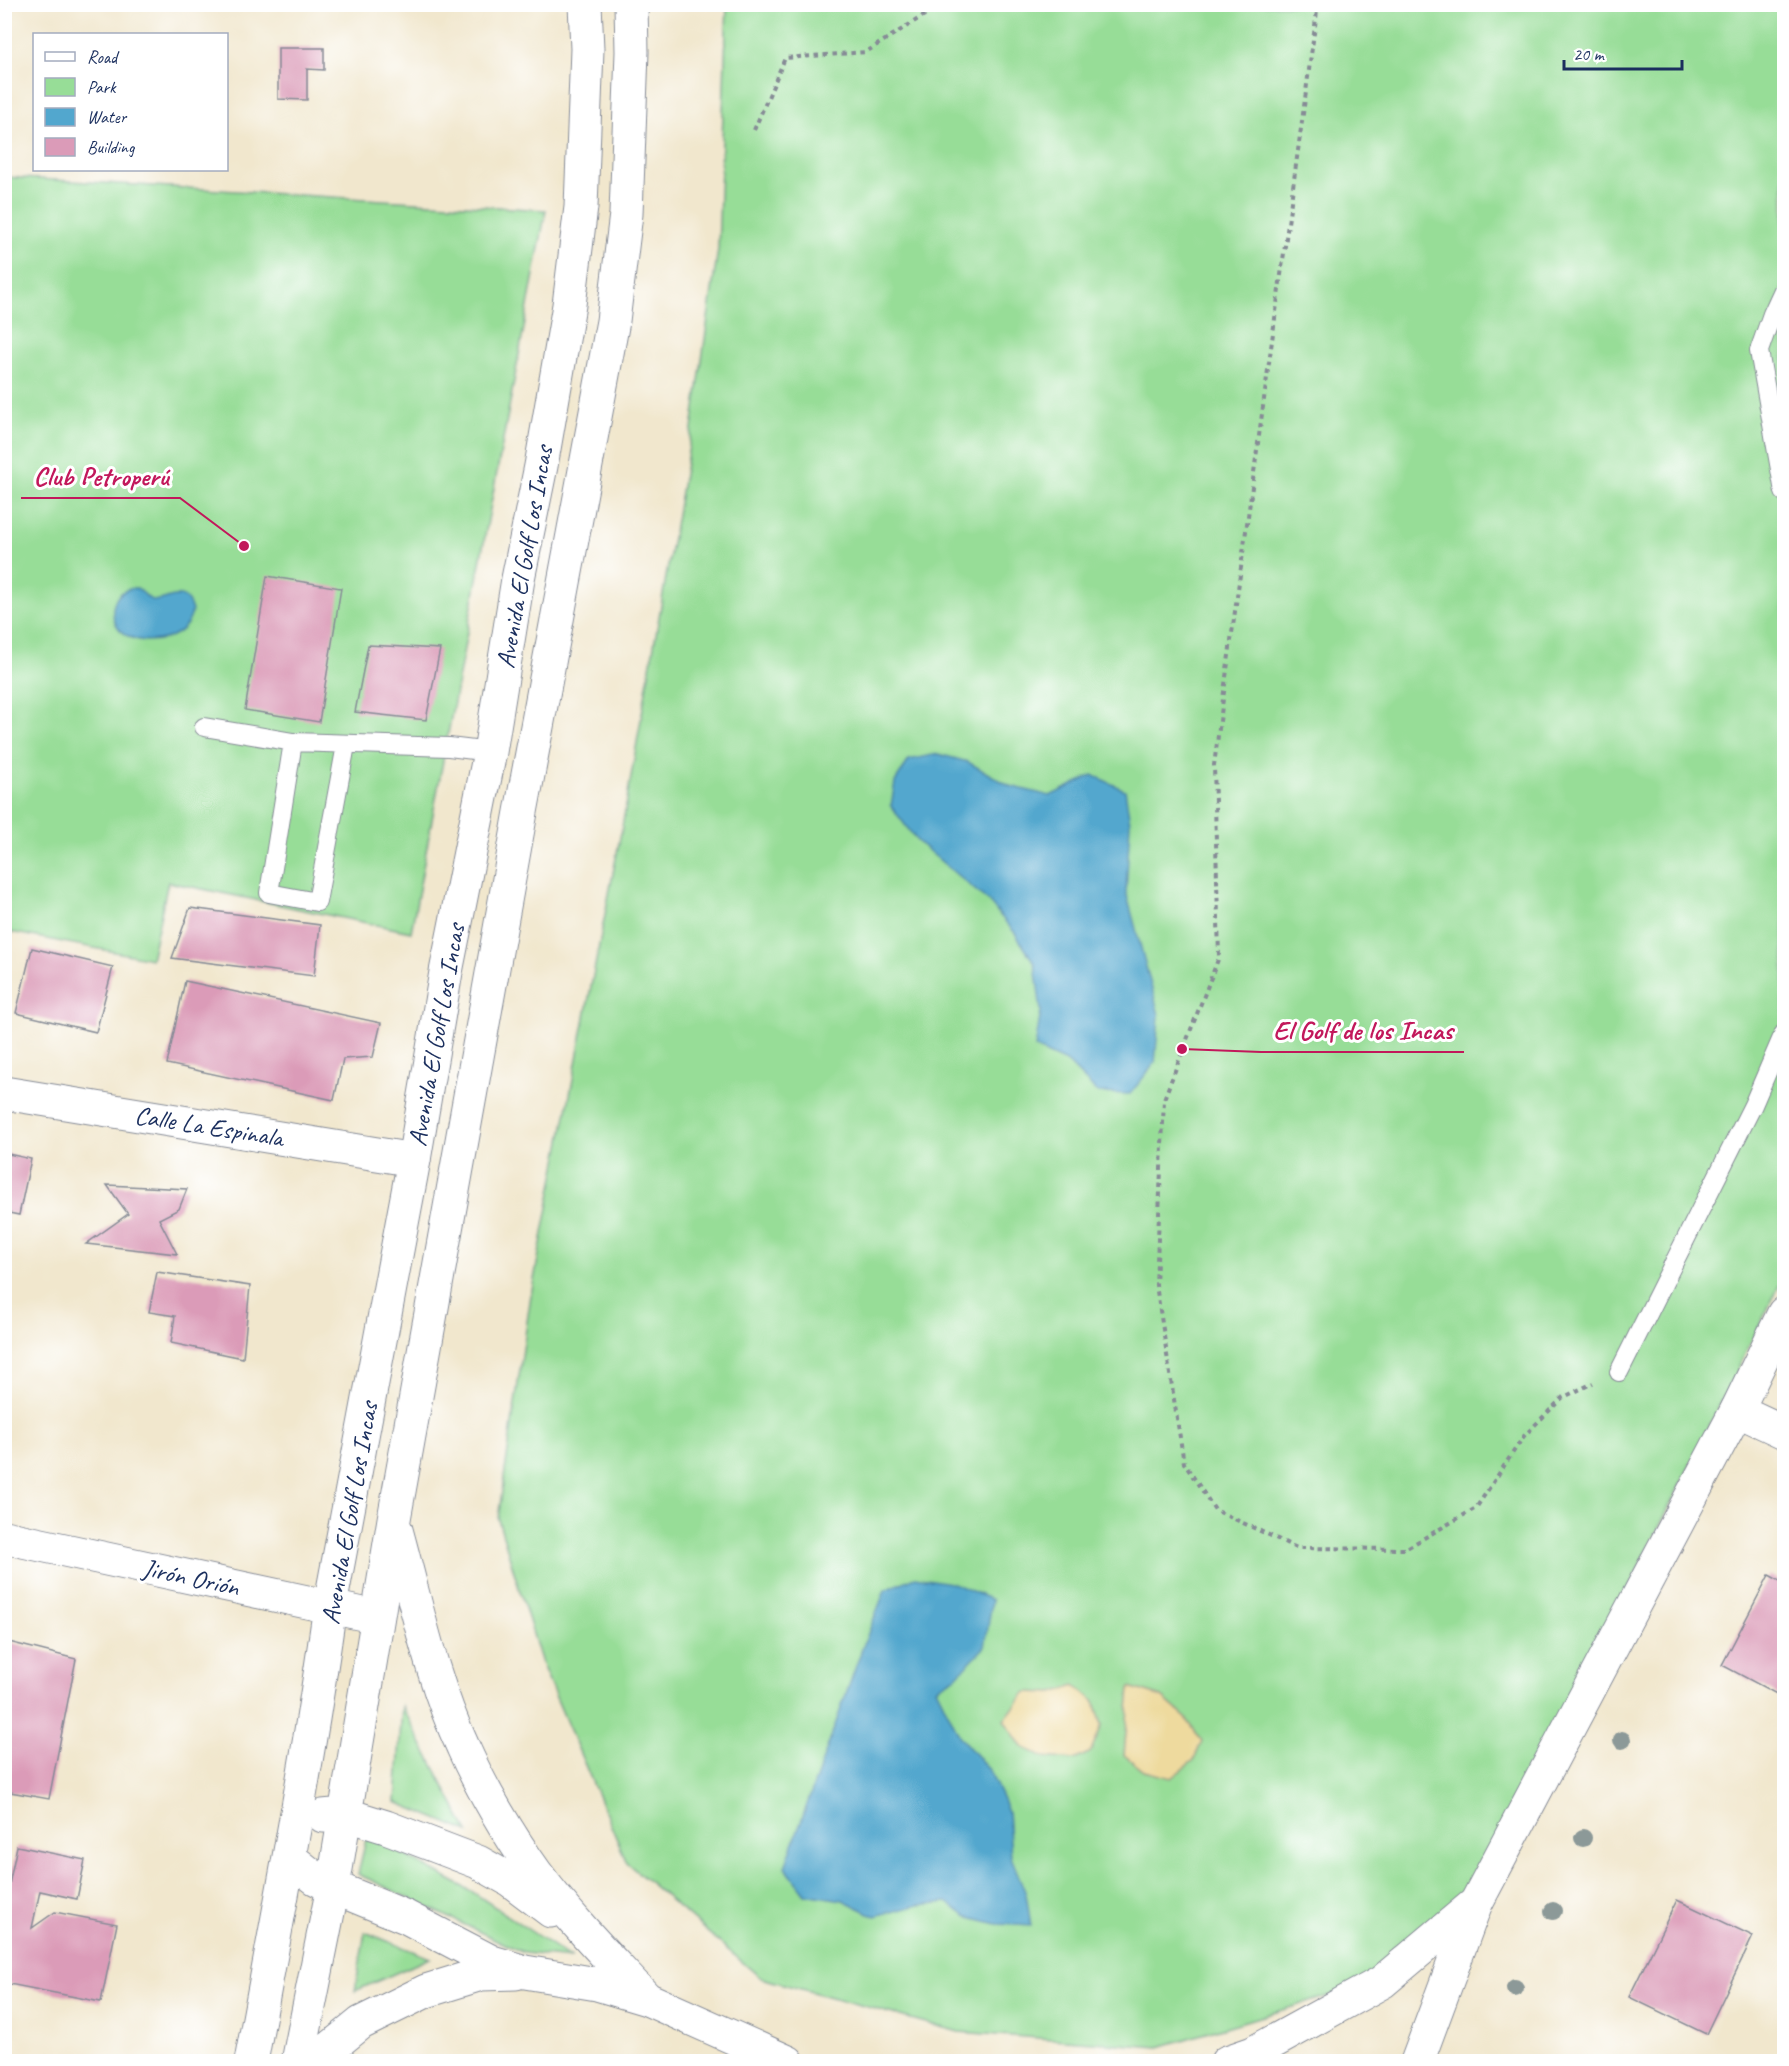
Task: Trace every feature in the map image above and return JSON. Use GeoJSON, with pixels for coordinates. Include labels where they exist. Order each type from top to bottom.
{"type":"FeatureCollection","features":[{"type":"Feature","properties":{"kind":"street","name":"Avenida El Golf Los Incas"},"geometry":{"type":"LineString","coordinates":[[251,2061],[321,1675],[330,1606],[414,1160],[446,972],[490,752],[518,579],[541,466],[569,305],[581,207],[587,49],[585,4]]}},
{"type":"Feature","properties":{"kind":"street","name":"Avenida El Golf Los Incas"},"geometry":{"type":"LineString","coordinates":[[298,2061],[333,1887],[394,1519],[527,778],[613,321],[626,214],[632,52],[631,4]]}},
{"type":"Feature","properties":{"kind":"street","name":"Calle La Espinala"},"geometry":{"type":"LineString","coordinates":[[4,1093],[414,1160]]}},
{"type":"Feature","properties":{"kind":"street"},"geometry":{"type":"LineString","coordinates":[[1417,2061],[1476,1902],[1737,1410],[1785,1312]]}},
{"type":"Feature","properties":{"kind":"street"},"geometry":{"type":"LineString","coordinates":[[1737,1410],[1785,1432]]}},
{"type":"Feature","properties":{"kind":"street"},"geometry":{"type":"LineString","coordinates":[[394,1519],[430,1658],[463,1747],[498,1813],[537,1875],[594,1942],[647,1999]]}},
{"type":"Feature","properties":{"kind":"street","name":"Jirón Orión"},"geometry":{"type":"LineString","coordinates":[[4,1537],[393,1620],[404,1626],[430,1658]]}},
{"type":"Feature","properties":{"kind":"street"},"geometry":{"type":"LineString","coordinates":[[594,1942],[510,1880],[478,1862],[386,1827],[344,1814],[320,1817],[292,1841],[315,1878],[406,1917],[492,1962],[525,1972],[575,1979],[647,1999],[788,2061]]}},
{"type":"Feature","properties":{"kind":"street"},"geometry":{"type":"LineString","coordinates":[[1227,2061],[1253,2053],[1382,1983],[1476,1902]]}},
{"type":"Feature","properties":{"kind":"street"},"geometry":{"type":"LineString","coordinates":[[313,2061],[362,2023],[426,1991],[481,1974],[525,1972]]}},
{"type":"Feature","properties":{"kind":"lane"},"geometry":{"type":"LineString","coordinates":[[1785,288],[1759,351],[1785,492]]}},
{"type":"Feature","properties":{"kind":"lane"},"geometry":{"type":"LineString","coordinates":[[204,728],[293,742],[449,747],[490,752]]}},
{"type":"Feature","properties":{"kind":"lane"},"geometry":{"type":"LineString","coordinates":[[293,742],[269,893],[317,902],[346,745]]}},
{"type":"Feature","properties":{"kind":"lane"},"geometry":{"type":"LineString","coordinates":[[1619,1372],[1753,1105],[1785,1034]]}},
{"type":"Feature","properties":{"kind":"path"},"geometry":{"type":"LineString","coordinates":[[754,130],[785,58],[866,52],[942,4]]}},
{"type":"Feature","properties":{"kind":"path"},"geometry":{"type":"LineString","coordinates":[[1318,4],[1214,765],[1219,957],[1164,1099],[1156,1285],[1184,1463],[1215,1510],[1297,1548],[1405,1550],[1476,1508],[1524,1436],[1562,1398],[1619,1372]]}},
{"type":"Feature","properties":{"kind":"green space"},"geometry":{"type":"Polygon","coordinates":[[[727,5],[1784,5],[1784,1276],[1490,1867],[1372,1983],[1159,2047],[959,2032],[761,1978],[627,1863],[543,1667],[498,1519],[531,1295],[623,822],[692,429],[718,249],[727,5]]]}},
{"type":"Feature","properties":{"kind":"green space"},"geometry":{"type":"Polygon","coordinates":[[[5,177],[546,210],[411,932],[168,882],[151,959],[5,931],[5,177]]]}},
{"type":"Feature","properties":{"kind":"green space"},"geometry":{"type":"Polygon","coordinates":[[[402,1706],[468,1832],[396,1802],[402,1706]]]}},
{"type":"Feature","properties":{"kind":"green space"},"geometry":{"type":"Polygon","coordinates":[[[367,1835],[471,1891],[571,1958],[524,1953],[358,1874],[367,1835]]]}},
{"type":"Feature","properties":{"kind":"green space"},"geometry":{"type":"Polygon","coordinates":[[[365,1932],[430,1958],[355,1991],[365,1932]]]}},
{"type":"Feature","properties":{"kind":"sand"},"geometry":{"type":"Polygon","coordinates":[[[1075,1685],[1095,1702],[1102,1725],[1091,1752],[1074,1760],[1044,1757],[1022,1747],[1004,1720],[1026,1692],[1054,1693],[1075,1685]]]}},
{"type":"Feature","properties":{"kind":"sand"},"geometry":{"type":"Polygon","coordinates":[[[1130,1687],[1162,1697],[1186,1718],[1202,1741],[1194,1760],[1171,1778],[1144,1771],[1124,1755],[1130,1687]]]}},
{"type":"Feature","properties":{"kind":"water"},"geometry":{"type":"Polygon","coordinates":[[[137,588],[152,600],[174,596],[184,598],[189,602],[192,611],[189,621],[175,634],[155,641],[135,639],[126,635],[115,622],[114,606],[121,593],[137,588]]]}},
{"type":"Feature","properties":{"kind":"water"},"geometry":{"type":"Polygon","coordinates":[[[938,754],[968,762],[1010,786],[1050,796],[1093,775],[1125,790],[1130,823],[1126,892],[1159,1015],[1155,1063],[1130,1094],[1098,1093],[1068,1063],[1035,1048],[1041,1011],[1035,964],[1015,933],[988,901],[917,841],[891,806],[895,782],[909,760],[938,754]]]}},
{"type":"Feature","properties":{"kind":"water"},"geometry":{"type":"Polygon","coordinates":[[[915,1577],[956,1584],[992,1600],[985,1647],[955,1677],[936,1688],[960,1737],[989,1770],[1008,1811],[1011,1857],[1026,1894],[1031,1926],[997,1924],[966,1916],[947,1902],[919,1905],[875,1916],[843,1900],[805,1894],[785,1867],[885,1590],[915,1577]]]}},
{"type":"Feature","properties":{"kind":"building"},"geometry":{"type":"Polygon","coordinates":[[[278,48],[324,48],[324,70],[307,69],[307,100],[278,99],[278,48]]]}},
{"type":"Feature","properties":{"kind":"building"},"geometry":{"type":"Polygon","coordinates":[[[267,576],[341,588],[319,722],[245,710],[267,576]]]}},
{"type":"Feature","properties":{"kind":"building"},"geometry":{"type":"Polygon","coordinates":[[[368,645],[440,649],[426,720],[355,712],[368,645]]]}},
{"type":"Feature","properties":{"kind":"building"},"geometry":{"type":"Polygon","coordinates":[[[190,908],[320,925],[314,976],[172,958],[190,908]]]}},
{"type":"Feature","properties":{"kind":"building"},"geometry":{"type":"Polygon","coordinates":[[[32,948],[113,967],[96,1032],[16,1013],[32,948]]]}},
{"type":"Feature","properties":{"kind":"building"},"geometry":{"type":"Polygon","coordinates":[[[185,981],[381,1023],[373,1057],[343,1059],[334,1100],[167,1064],[185,981]]]}},
{"type":"Feature","properties":{"kind":"building"},"geometry":{"type":"Polygon","coordinates":[[[4,1153],[31,1159],[19,1215],[4,1212],[4,1153]]]}},
{"type":"Feature","properties":{"kind":"building"},"geometry":{"type":"Polygon","coordinates":[[[107,1185],[187,1189],[179,1209],[159,1219],[177,1254],[86,1244],[128,1214],[107,1185]]]}},
{"type":"Feature","properties":{"kind":"building"},"geometry":{"type":"Polygon","coordinates":[[[157,1272],[250,1286],[243,1358],[171,1343],[175,1316],[149,1312],[157,1272]]]}},
{"type":"Feature","properties":{"kind":"building"},"geometry":{"type":"Polygon","coordinates":[[[1769,1575],[1784,1583],[1784,1698],[1722,1665],[1769,1575]]]}},
{"type":"Feature","properties":{"kind":"building"},"geometry":{"type":"Polygon","coordinates":[[[5,1641],[76,1659],[49,1799],[5,1791],[5,1641]]]}},
{"type":"Feature","properties":{"kind":"building"},"geometry":{"type":"Polygon","coordinates":[[[17,1846],[85,1860],[77,1899],[40,1891],[32,1928],[55,1912],[117,1924],[101,2002],[4,1983],[4,1909],[17,1846]]]}},
{"type":"Feature","properties":{"kind":"building"},"geometry":{"type":"Polygon","coordinates":[[[1677,1900],[1753,1936],[1706,2034],[1629,1997],[1677,1900]]]}},
{"type":"Feature","properties":{"kind":"place","name":"Club Petroperú"},"geometry":{"type":"Point","coordinates":[244,546]}},
{"type":"Feature","properties":{"kind":"place","name":"El Golf de los Incas"},"geometry":{"type":"Point","coordinates":[1182,1049]}}]}
